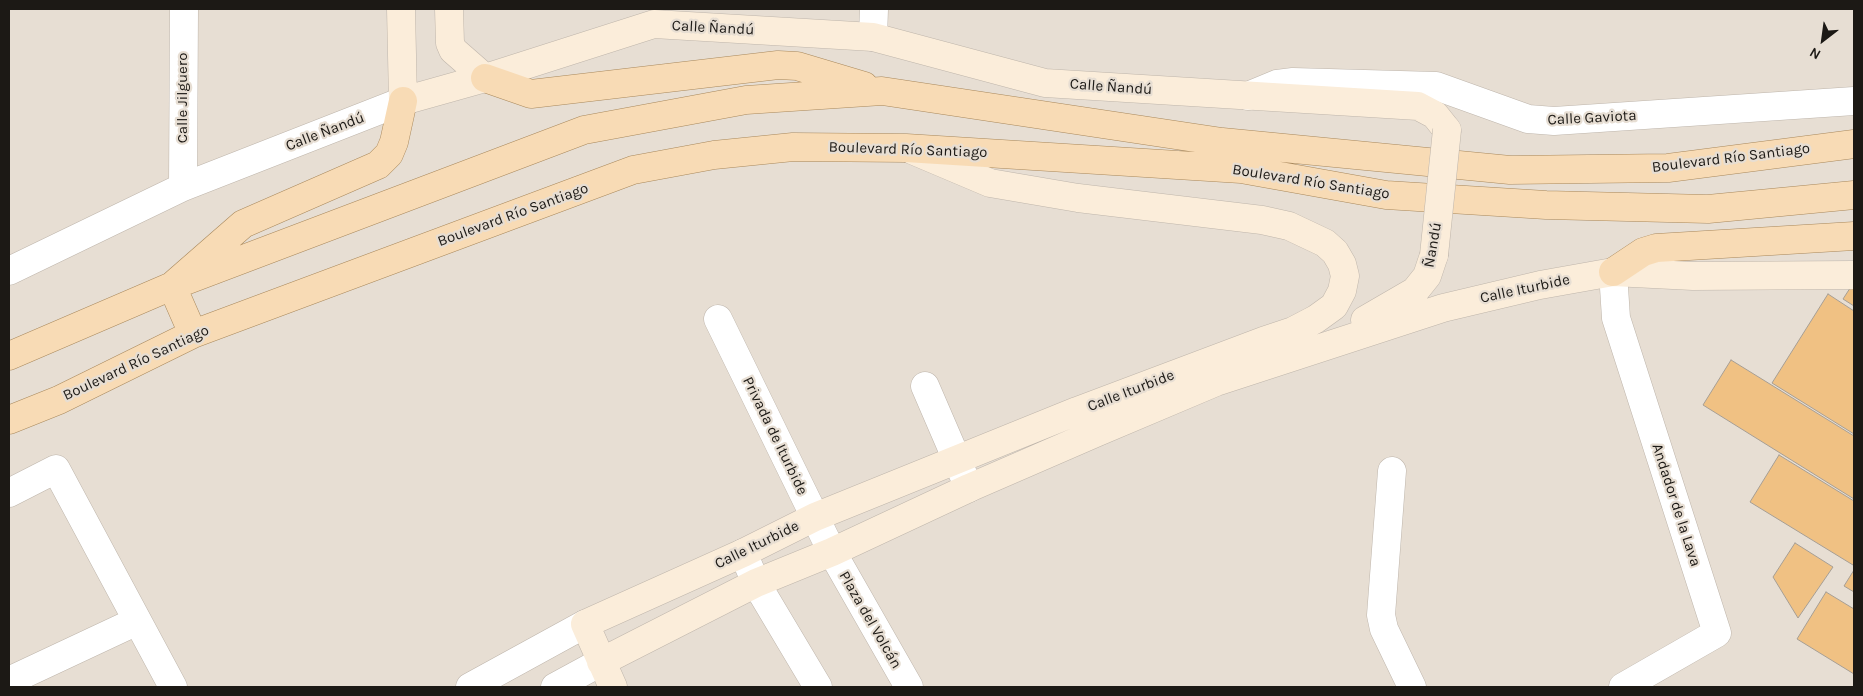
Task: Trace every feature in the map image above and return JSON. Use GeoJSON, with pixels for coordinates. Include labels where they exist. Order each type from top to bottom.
{"type":"FeatureCollection","features":[{"type":"Feature","properties":{"kind":"main road"},"geometry":{"type":"LineString","coordinates":[[485,78],[531,94],[778,64],[797,66],[882,91]]}},
{"type":"Feature","properties":{"kind":"main road","name":"Boulevard Río Santiago"},"geometry":{"type":"LineString","coordinates":[[9,356],[172,286],[584,130],[746,100],[882,91],[1222,142],[1510,170],[1668,168],[1854,144]]}},
{"type":"Feature","properties":{"kind":"main road"},"geometry":{"type":"LineString","coordinates":[[193,334],[172,286],[243,224],[378,165],[389,154],[394,142],[403,101]]}},
{"type":"Feature","properties":{"kind":"main road","name":"Boulevard Río Santiago"},"geometry":{"type":"LineString","coordinates":[[9,420],[59,400],[193,334],[633,170],[714,155],[793,147],[906,148],[1241,169],[1386,194],[1546,205],[1708,209],[1854,195]]}},
{"type":"Feature","properties":{"kind":"main road"},"geometry":{"type":"LineString","coordinates":[[1613,272],[1643,252],[1656,248],[1854,236]]}},
{"type":"Feature","properties":{"kind":"street","name":"Calle Jilguero"},"geometry":{"type":"LineString","coordinates":[[183,187],[184,9]]}},
{"type":"Feature","properties":{"kind":"street"},"geometry":{"type":"LineString","coordinates":[[401,9],[403,101]]}},
{"type":"Feature","properties":{"kind":"street"},"geometry":{"type":"LineString","coordinates":[[449,9],[450,43],[453,50],[485,78]]}},
{"type":"Feature","properties":{"kind":"street"},"geometry":{"type":"LineString","coordinates":[[873,37],[874,9]]}},
{"type":"Feature","properties":{"kind":"street","name":"Calle Ñandú"},"geometry":{"type":"LineString","coordinates":[[9,271],[183,187],[403,101],[485,78],[654,17],[873,37],[1045,83],[1418,106],[1436,115],[1447,130]]}},
{"type":"Feature","properties":{"kind":"street","name":"Calle Gaviota"},"geometry":{"type":"LineString","coordinates":[[1248,96],[1276,84],[1294,82],[1436,86],[1528,119],[1554,121],[1854,101]]}},
{"type":"Feature","properties":{"kind":"street","name":"Ñandú"},"geometry":{"type":"LineString","coordinates":[[1336,342],[1367,319],[1415,291],[1427,276],[1434,255],[1447,130]]}},
{"type":"Feature","properties":{"kind":"street","name":"Calle Iturbide"},"geometry":{"type":"LineString","coordinates":[[555,687],[756,583],[832,552],[969,488],[1216,382],[1297,343],[1316,319],[1334,306],[1342,291],[1345,276],[1342,264],[1335,252],[1325,243],[1289,226],[1262,220],[1078,198],[990,183],[906,148]]}},
{"type":"Feature","properties":{"kind":"street","name":"Calle Iturbide"},"geometry":{"type":"LineString","coordinates":[[470,687],[585,624],[743,553],[815,517],[1077,411],[1263,341],[1297,343],[1336,342],[1443,308],[1540,284],[1613,272],[1693,276],[1854,275]]}},
{"type":"Feature","properties":{"kind":"street","name":"Andador de la Lava"},"geometry":{"type":"LineString","coordinates":[[1613,272],[1616,318],[1717,633],[1623,687]]}},
{"type":"Feature","properties":{"kind":"street","name":"Privada de Iturbide"},"geometry":{"type":"LineString","coordinates":[[718,319],[832,552]]}},
{"type":"Feature","properties":{"kind":"street"},"geometry":{"type":"LineString","coordinates":[[925,386],[969,488]]}},
{"type":"Feature","properties":{"kind":"street"},"geometry":{"type":"LineString","coordinates":[[9,494],[56,469],[173,687]]}},
{"type":"Feature","properties":{"kind":"street"},"geometry":{"type":"LineString","coordinates":[[1392,471],[1381,615],[1384,629],[1412,687]]}},
{"type":"Feature","properties":{"kind":"street","name":"Plaza del Volcán"},"geometry":{"type":"LineString","coordinates":[[832,552],[909,687]]}},
{"type":"Feature","properties":{"kind":"street"},"geometry":{"type":"LineString","coordinates":[[743,553],[756,583],[818,687]]}},
{"type":"Feature","properties":{"kind":"street"},"geometry":{"type":"LineString","coordinates":[[9,681],[137,620]]}},
{"type":"Feature","properties":{"kind":"street"},"geometry":{"type":"LineString","coordinates":[[585,624],[613,687]]}},
{"type":"Feature","properties":{"kind":"building"},"geometry":{"type":"Polygon","coordinates":[[[1854,282],[1854,306],[1843,299],[1854,282]]]}},
{"type":"Feature","properties":{"kind":"building"},"geometry":{"type":"Polygon","coordinates":[[[1828,294],[1854,311],[1854,434],[1772,383],[1828,294]]]}},
{"type":"Feature","properties":{"kind":"building"},"geometry":{"type":"Polygon","coordinates":[[[1731,360],[1854,436],[1854,499],[1703,405],[1731,360]]]}},
{"type":"Feature","properties":{"kind":"building"},"geometry":{"type":"Polygon","coordinates":[[[1779,455],[1854,501],[1853,565],[1750,502],[1779,455]]]}},
{"type":"Feature","properties":{"kind":"building"},"geometry":{"type":"Polygon","coordinates":[[[1795,543],[1833,567],[1798,618],[1773,577],[1795,543]]]}},
{"type":"Feature","properties":{"kind":"building"},"geometry":{"type":"Polygon","coordinates":[[[1854,570],[1854,592],[1844,586],[1854,570]]]}},
{"type":"Feature","properties":{"kind":"building"},"geometry":{"type":"Polygon","coordinates":[[[1826,592],[1854,609],[1854,674],[1797,639],[1826,592]]]}}]}
